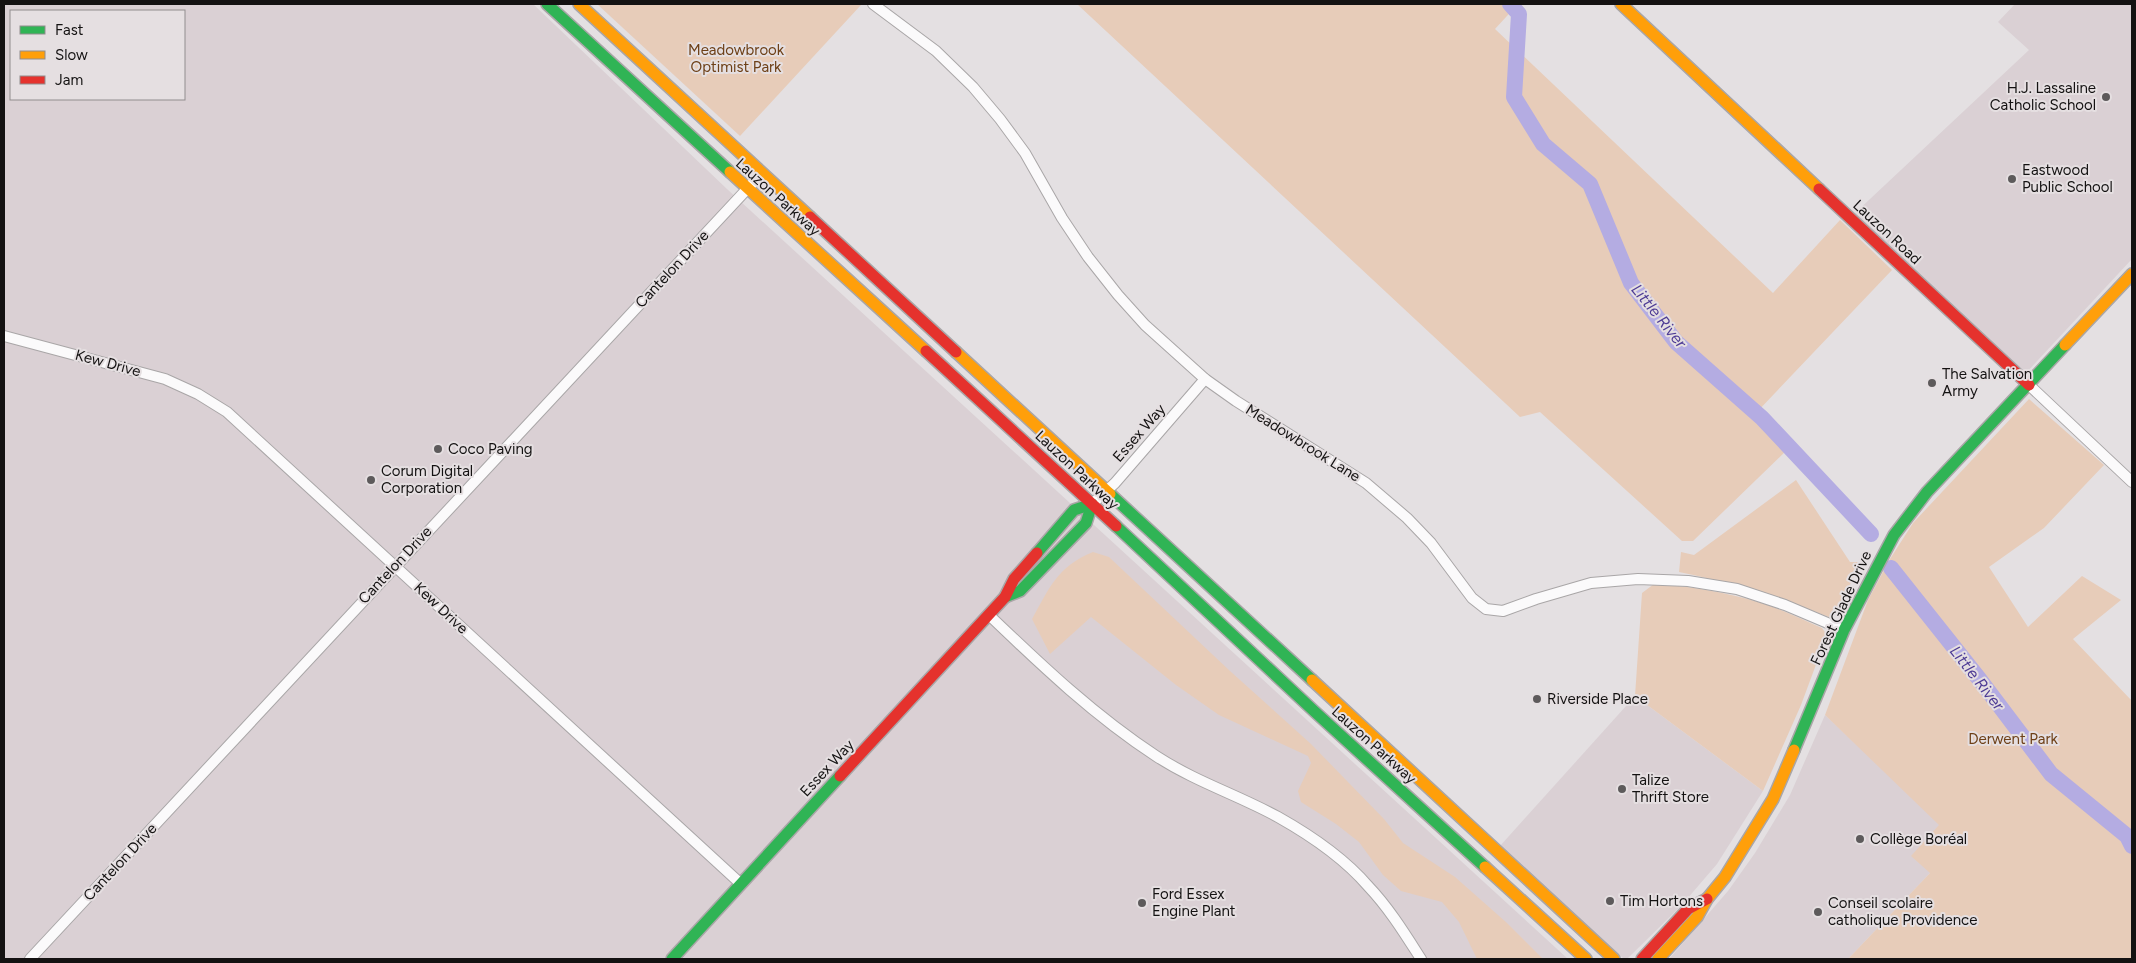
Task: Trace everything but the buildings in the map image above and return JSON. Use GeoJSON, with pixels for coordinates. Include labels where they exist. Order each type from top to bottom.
{"type":"FeatureCollection","features":[{"type":"Feature","properties":{"kind":"main road","name":"Lauzon Parkway"},"geometry":{"type":"LineString","coordinates":[[546,4],[1586,959]]}},
{"type":"Feature","properties":{"kind":"main road","name":"Lauzon Parkway"},"geometry":{"type":"LineString","coordinates":[[579,4],[1614,959]]}},
{"type":"Feature","properties":{"kind":"main road","name":"Lauzon Road"},"geometry":{"type":"LineString","coordinates":[[1621,4],[2029,385]]}},
{"type":"Feature","properties":{"kind":"main road","name":"Forest Glade Drive"},"geometry":{"type":"LineString","coordinates":[[1661,958],[1697,918],[1707,899],[1725,877],[1773,799],[1844,630],[1866,584],[1894,535],[1927,492],[2132,274]]}},
{"type":"Feature","properties":{"kind":"main road","name":"Essex Way"},"geometry":{"type":"LineString","coordinates":[[672,959],[989,615],[1005,597],[1014,580],[1074,510],[1092,504]]}},
{"type":"Feature","properties":{"kind":"main road","name":"Essex Way"},"geometry":{"type":"LineString","coordinates":[[1005,597],[1020,591],[1086,523],[1092,504]]}},
{"type":"Feature","properties":{"kind":"main road","name":"Forest Glade Drive"},"geometry":{"type":"LineString","coordinates":[[1642,959],[1688,909],[1707,899]]}},
{"type":"Feature","properties":{"kind":"street","name":"Meadowbrook Lane"},"geometry":{"type":"LineString","coordinates":[[873,4],[936,51],[973,87],[1025,153],[1062,218],[1088,257],[1118,296],[1145,325],[1205,379],[1236,401],[1366,483],[1407,518],[1431,543],[1472,598],[1486,609],[1503,611],[1591,583],[1638,579],[1688,581],[1737,589],[1785,605],[1844,630]]}},
{"type":"Feature","properties":{"kind":"street","name":"Cantelon Drive"},"geometry":{"type":"LineString","coordinates":[[30,959],[762,173]]}},
{"type":"Feature","properties":{"kind":"street","name":"Kew Drive"},"geometry":{"type":"LineString","coordinates":[[4,336],[164,379],[198,394],[226,412],[741,884]]}},
{"type":"Feature","properties":{"kind":"street","name":"Essex Way"},"geometry":{"type":"LineString","coordinates":[[1092,504],[1106,492],[1205,379]]}},
{"type":"Feature","properties":{"kind":"street","name":"Lauzon Road"},"geometry":{"type":"LineString","coordinates":[[2029,385],[2132,482]]}},
{"type":"Feature","properties":{"kind":"street"},"geometry":{"type":"LineString","coordinates":[[989,615],[1067,689],[1117,729],[1158,757],[1197,780],[1278,817],[1329,850],[1368,885],[1422,959]]}},
{"type":"Feature","properties":{"kind":"shaded area"},"geometry":{"type":"Polygon","coordinates":[[[4,4],[533,4],[727,189],[1568,959],[4,959],[4,4]]]}},
{"type":"Feature","properties":{"kind":"shaded area","name":"Eastwood Public School"},"geometry":{"type":"Polygon","coordinates":[[[2015,4],[2132,4],[2132,259],[2026,373],[1854,214],[2029,50],[1998,22],[2015,4]]]}},
{"type":"Feature","properties":{"kind":"shaded area"},"geometry":{"type":"Polygon","coordinates":[[[1635,696],[1763,791],[1717,864],[1681,906],[1627,959],[1624,959],[1500,846],[1635,696]]]}},
{"type":"Feature","properties":{"kind":"shaded area","name":"Collège Boréal"},"geometry":{"type":"Polygon","coordinates":[[[1825,715],[1989,869],[1930,873],[1848,959],[1669,959],[1728,891],[1755,853],[1790,795],[1825,715]]]}},
{"type":"Feature","properties":{"kind":"green space","name":"Meadowbrook Optimist Park"},"geometry":{"type":"Polygon","coordinates":[[[597,4],[859,4],[861,5],[740,136],[597,4]]]}},
{"type":"Feature","properties":{"kind":"green space"},"geometry":{"type":"Polygon","coordinates":[[[1077,4],[1518,4],[1495,29],[1773,293],[1840,220],[1892,270],[1756,413],[1789,448],[1693,541],[1682,541],[1540,412],[1520,417],[1077,4]]]}},
{"type":"Feature","properties":{"kind":"green space","name":"Derwent Park"},"geometry":{"type":"Polygon","coordinates":[[[2029,399],[2104,465],[2044,528],[1989,567],[2028,627],[2082,576],[2121,600],[2073,639],[2132,701],[2132,959],[1848,959],[1930,873],[1911,856],[1939,825],[1825,715],[1868,600],[1890,559],[1913,523],[2029,399]]]}},
{"type":"Feature","properties":{"kind":"green space"},"geometry":{"type":"Polygon","coordinates":[[[1796,480],[1850,562],[1861,562],[1837,611],[1829,617],[1755,591],[1679,572],[1681,552],[1694,555],[1796,480]]]}},
{"type":"Feature","properties":{"kind":"green space"},"geometry":{"type":"Polygon","coordinates":[[[1093,552],[1109,557],[1311,744],[1384,819],[1403,843],[1455,877],[1507,923],[1543,959],[1477,959],[1459,922],[1442,902],[1401,891],[1383,875],[1359,842],[1336,824],[1301,802],[1298,791],[1311,763],[1308,756],[1219,715],[1176,685],[1091,617],[1050,654],[1032,619],[1050,588],[1063,571],[1071,564],[1093,552]]]}},
{"type":"Feature","properties":{"kind":"green space"},"geometry":{"type":"Polygon","coordinates":[[[1654,584],[1708,590],[1748,599],[1777,608],[1822,628],[1827,635],[1801,705],[1763,791],[1635,696],[1642,593],[1654,584]]]}},
{"type":"Feature","properties":{"kind":"waterway","name":"Little River"},"geometry":{"type":"LineString","coordinates":[[1510,4],[1519,14],[1514,97],[1543,144],[1590,184],[1631,283],[1676,342],[1762,418],[1871,534]]}},
{"type":"Feature","properties":{"kind":"waterway","name":"Little River"},"geometry":{"type":"LineString","coordinates":[[1891,568],[1980,680],[2051,774],[2127,836],[2132,846]]}},
{"type":"Feature","properties":{"kind":"traffic: fast"},"geometry":{"type":"LineString","coordinates":[[547,4],[730,172]]}},
{"type":"Feature","properties":{"kind":"traffic: fast"},"geometry":{"type":"LineString","coordinates":[[1794,750],[1844,630],[1894,535],[1927,492],[2065,345]]}},
{"type":"Feature","properties":{"kind":"traffic: fast"},"geometry":{"type":"LineString","coordinates":[[1110,494],[1312,680]]}},
{"type":"Feature","properties":{"kind":"traffic: fast"},"geometry":{"type":"LineString","coordinates":[[1005,597],[1020,591],[1086,523],[1092,504]]}},
{"type":"Feature","properties":{"kind":"traffic: fast"},"geometry":{"type":"LineString","coordinates":[[1037,553],[1074,510],[1092,504]]}},
{"type":"Feature","properties":{"kind":"traffic: fast"},"geometry":{"type":"LineString","coordinates":[[1116,526],[1485,867]]}},
{"type":"Feature","properties":{"kind":"traffic: fast"},"geometry":{"type":"LineString","coordinates":[[672,959],[840,776]]}},
{"type":"Feature","properties":{"kind":"traffic: slow"},"geometry":{"type":"LineString","coordinates":[[579,4],[810,217]]}},
{"type":"Feature","properties":{"kind":"traffic: slow"},"geometry":{"type":"LineString","coordinates":[[1621,4],[1819,189]]}},
{"type":"Feature","properties":{"kind":"traffic: slow"},"geometry":{"type":"LineString","coordinates":[[730,172],[926,351]]}},
{"type":"Feature","properties":{"kind":"traffic: slow"},"geometry":{"type":"LineString","coordinates":[[2065,345],[2132,274]]}},
{"type":"Feature","properties":{"kind":"traffic: slow"},"geometry":{"type":"LineString","coordinates":[[956,352],[1110,494]]}},
{"type":"Feature","properties":{"kind":"traffic: slow"},"geometry":{"type":"LineString","coordinates":[[1312,680],[1614,959]]}},
{"type":"Feature","properties":{"kind":"traffic: slow"},"geometry":{"type":"LineString","coordinates":[[1658,959],[1697,917],[1707,899],[1725,877],[1773,799],[1794,750]]}},
{"type":"Feature","properties":{"kind":"traffic: slow"},"geometry":{"type":"LineString","coordinates":[[1485,867],[1586,959]]}},
{"type":"Feature","properties":{"kind":"traffic: jam"},"geometry":{"type":"LineString","coordinates":[[1819,189],[2029,385]]}},
{"type":"Feature","properties":{"kind":"traffic: jam"},"geometry":{"type":"LineString","coordinates":[[810,217],[956,352]]}},
{"type":"Feature","properties":{"kind":"traffic: jam"},"geometry":{"type":"LineString","coordinates":[[926,351],[1116,526]]}},
{"type":"Feature","properties":{"kind":"traffic: jam"},"geometry":{"type":"LineString","coordinates":[[840,776],[1005,597],[1014,579],[1037,553]]}},
{"type":"Feature","properties":{"kind":"traffic: jam"},"geometry":{"type":"LineString","coordinates":[[1642,959],[1688,909],[1707,899]]}},
{"type":"Feature","properties":{"kind":"place","name":"H.J. Lassaline Catholic School"},"geometry":{"type":"Point","coordinates":[2106,97]}},
{"type":"Feature","properties":{"kind":"place","name":"Eastwood Public School"},"geometry":{"type":"Point","coordinates":[2012,179]}},
{"type":"Feature","properties":{"kind":"place","name":"The Salvation Army"},"geometry":{"type":"Point","coordinates":[1932,383]}},
{"type":"Feature","properties":{"kind":"place","name":"Coco Paving"},"geometry":{"type":"Point","coordinates":[438,449]}},
{"type":"Feature","properties":{"kind":"place","name":"Corum Digital Corporation"},"geometry":{"type":"Point","coordinates":[371,480]}},
{"type":"Feature","properties":{"kind":"place","name":"Riverside Place"},"geometry":{"type":"Point","coordinates":[1537,699]}},
{"type":"Feature","properties":{"kind":"place","name":"Talize Thrift Store"},"geometry":{"type":"Point","coordinates":[1622,789]}},
{"type":"Feature","properties":{"kind":"place","name":"Collège Boréal"},"geometry":{"type":"Point","coordinates":[1860,839]}},
{"type":"Feature","properties":{"kind":"place","name":"Tim Hortons"},"geometry":{"type":"Point","coordinates":[1610,901]}},
{"type":"Feature","properties":{"kind":"place","name":"Ford Essex Engine Plant"},"geometry":{"type":"Point","coordinates":[1142,903]}},
{"type":"Feature","properties":{"kind":"place","name":"Conseil scolaire catholique Providence"},"geometry":{"type":"Point","coordinates":[1818,912]}}]}
